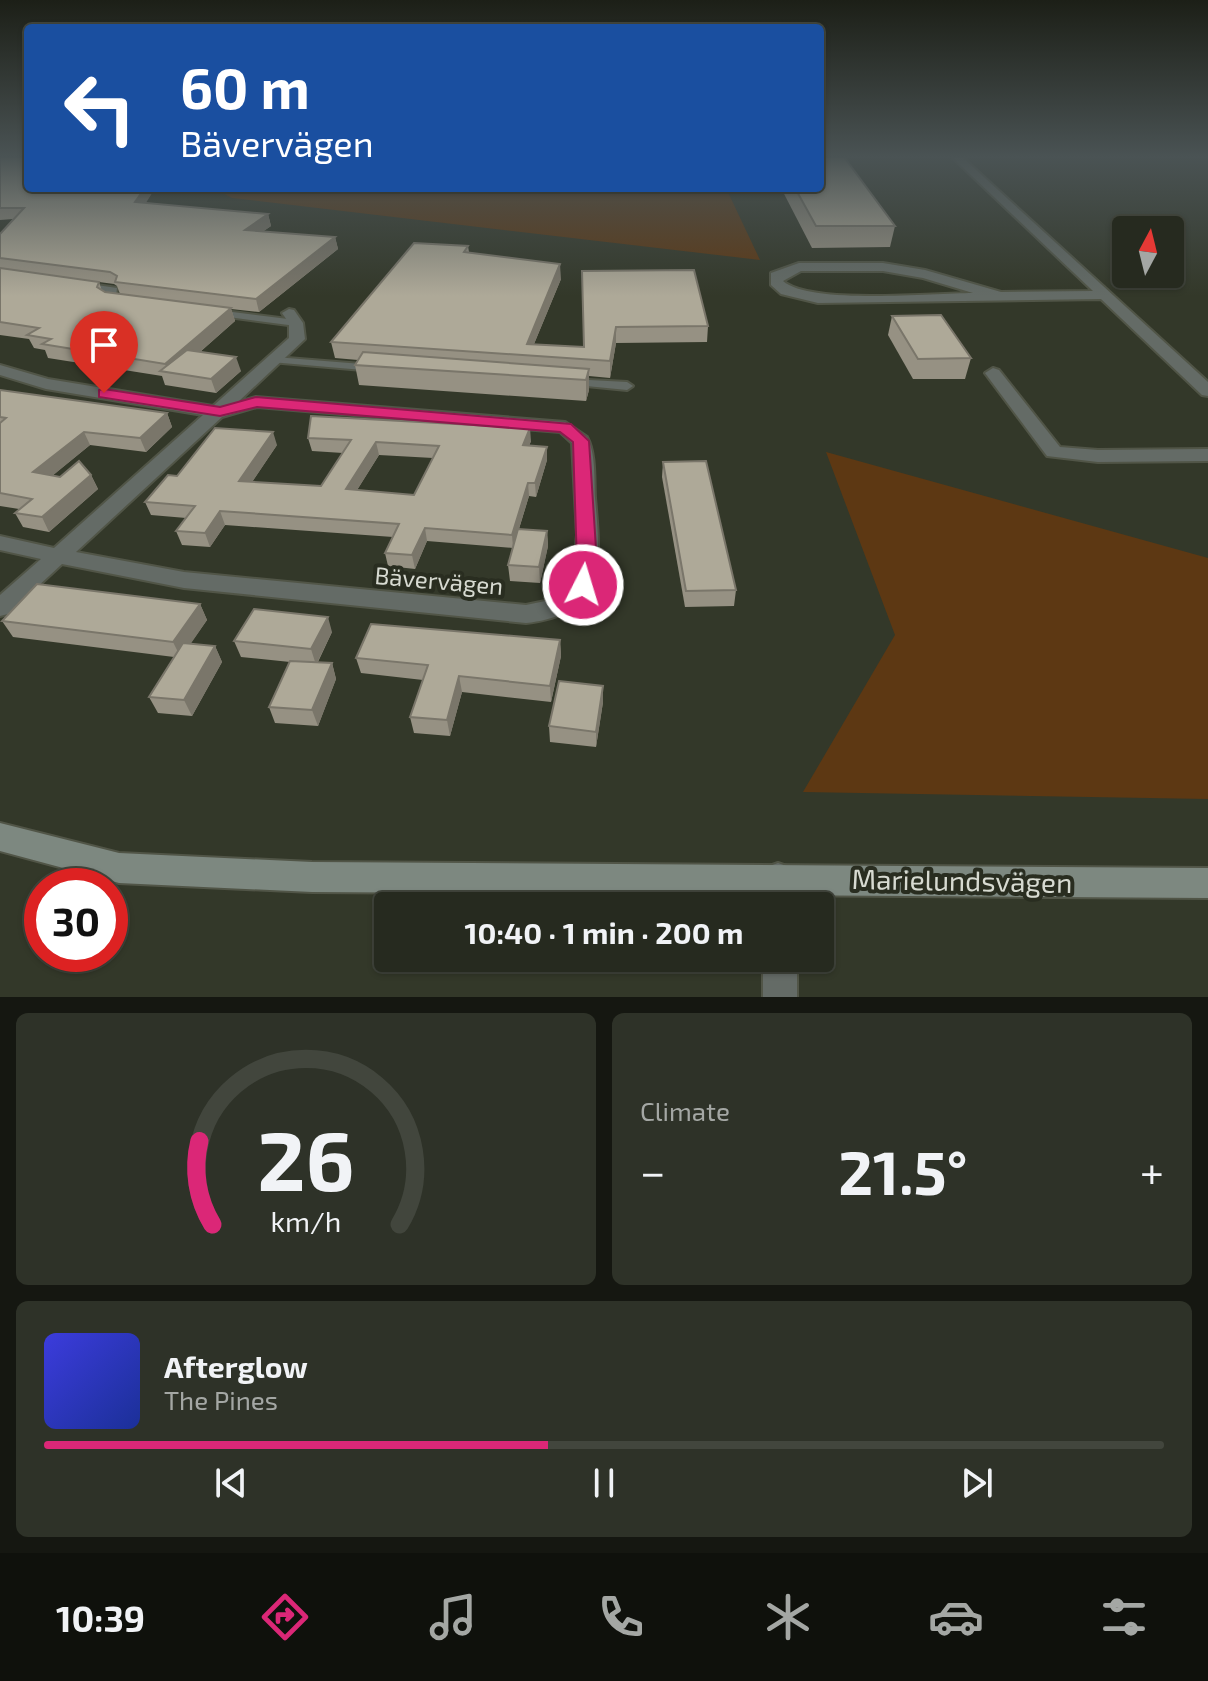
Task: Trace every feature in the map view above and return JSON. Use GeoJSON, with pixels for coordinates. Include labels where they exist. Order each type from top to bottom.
{"type":"FeatureCollection","features":[{"type":"Feature","properties":{"kind":"street"},"geometry":{"type":"LineString","coordinates":[[1007,204],[1208,391]]}},
{"type":"Feature","properties":{"kind":"street"},"geometry":{"type":"LineString","coordinates":[[999,296],[925,274],[883,267],[799,267],[776,276],[776,282],[786,291],[818,299],[1105,295]]}},
{"type":"Feature","properties":{"kind":"street"},"geometry":{"type":"LineString","coordinates":[[0,608],[220,412],[297,339],[293,318]]}},
{"type":"Feature","properties":{"kind":"street"},"geometry":{"type":"LineString","coordinates":[[0,370],[46,384],[220,412]]}},
{"type":"Feature","properties":{"kind":"street"},"geometry":{"type":"LineString","coordinates":[[993,373],[1054,452],[1098,456],[1208,455]]}},
{"type":"Feature","properties":{"kind":"street","name":"Bävervägen"},"geometry":{"type":"LineString","coordinates":[[0,543],[184,580],[526,614],[565,603],[583,585],[587,564],[581,441],[565,427],[256,402],[220,412]]}},
{"type":"Feature","properties":{"kind":"street","name":"Marielundsvägen"},"geometry":{"type":"LineString","coordinates":[[0,837],[134,869],[312,877],[778,892],[1208,883]]}},
{"type":"Feature","properties":{"kind":"street"},"geometry":{"type":"LineString","coordinates":[[780,972],[780,997]]}},
{"type":"Feature","properties":{"kind":"lane"},"geometry":{"type":"LineString","coordinates":[[72,284],[114,290],[110,299],[141,303]]}},
{"type":"Feature","properties":{"kind":"lane"},"geometry":{"type":"LineString","coordinates":[[203,311],[293,318]]}},
{"type":"Feature","properties":{"kind":"lane"},"geometry":{"type":"LineString","coordinates":[[275,360],[391,369]]}},
{"type":"Feature","properties":{"kind":"lane"},"geometry":{"type":"LineString","coordinates":[[560,381],[627,386]]}},
{"type":"Feature","properties":{"kind":"shaded area"},"geometry":{"type":"Polygon","coordinates":[[[279,204],[733,204],[760,260],[279,204]]]}},
{"type":"Feature","properties":{"kind":"shaded area"},"geometry":{"type":"Polygon","coordinates":[[[826,452],[1208,558],[1208,799],[803,792],[895,635],[826,452]]]}},
{"type":"Feature","properties":{"kind":"building"},"geometry":{"type":"Polygon","coordinates":[[[0,204],[152,204],[268,214],[245,230],[335,237],[256,299],[115,282],[117,276],[110,272],[0,258],[0,234],[24,208],[0,208],[0,204]]]}},
{"type":"Feature","properties":{"kind":"building"},"geometry":{"type":"Polygon","coordinates":[[[804,204],[878,204],[895,226],[816,226],[804,204]]]}},
{"type":"Feature","properties":{"kind":"building"},"geometry":{"type":"Polygon","coordinates":[[[414,243],[468,246],[464,252],[560,264],[527,344],[584,347],[582,271],[694,270],[708,326],[616,327],[610,361],[331,342],[414,243]]]}},
{"type":"Feature","properties":{"kind":"building"},"geometry":{"type":"Polygon","coordinates":[[[0,268],[99,282],[97,287],[105,292],[231,308],[165,364],[42,344],[51,339],[27,335],[39,328],[0,322],[0,268]]]}},
{"type":"Feature","properties":{"kind":"building"},"geometry":{"type":"Polygon","coordinates":[[[941,315],[971,358],[918,359],[892,316],[941,315]]]}},
{"type":"Feature","properties":{"kind":"building"},"geometry":{"type":"Polygon","coordinates":[[[187,350],[236,357],[211,379],[160,371],[187,350]]]}},
{"type":"Feature","properties":{"kind":"building"},"geometry":{"type":"Polygon","coordinates":[[[363,352],[589,369],[586,380],[355,365],[363,352]]]}},
{"type":"Feature","properties":{"kind":"building"},"geometry":{"type":"Polygon","coordinates":[[[0,390],[167,413],[140,438],[84,432],[33,472],[60,477],[79,461],[91,475],[42,517],[15,513],[32,499],[0,493],[0,423],[6,418],[0,417],[0,390]]]}},
{"type":"Feature","properties":{"kind":"building"},"geometry":{"type":"Polygon","coordinates":[[[311,416],[530,428],[523,445],[547,447],[535,483],[528,483],[512,535],[425,528],[412,555],[385,553],[399,524],[220,511],[205,533],[176,531],[195,506],[145,502],[168,475],[177,476],[215,428],[273,432],[239,481],[321,486],[351,440],[308,438],[311,416]],[[376,442],[346,489],[414,495],[439,446],[376,442]]]}},
{"type":"Feature","properties":{"kind":"building"},"geometry":{"type":"Polygon","coordinates":[[[706,461],[736,590],[686,591],[663,462],[706,461]]]}},
{"type":"Feature","properties":{"kind":"building"},"geometry":{"type":"Polygon","coordinates":[[[518,529],[547,531],[539,567],[508,565],[518,529]]]}},
{"type":"Feature","properties":{"kind":"building"},"geometry":{"type":"Polygon","coordinates":[[[37,584],[200,604],[173,642],[2,621],[37,584]]]}},
{"type":"Feature","properties":{"kind":"building"},"geometry":{"type":"Polygon","coordinates":[[[254,609],[328,617],[311,649],[234,641],[254,609]]]}},
{"type":"Feature","properties":{"kind":"building"},"geometry":{"type":"Polygon","coordinates":[[[371,624],[560,640],[550,686],[459,676],[447,720],[410,717],[428,665],[356,658],[371,624]]]}},
{"type":"Feature","properties":{"kind":"building"},"geometry":{"type":"Polygon","coordinates":[[[183,643],[215,646],[184,700],[149,697],[183,643]]]}},
{"type":"Feature","properties":{"kind":"building"},"geometry":{"type":"Polygon","coordinates":[[[290,661],[332,663],[312,710],[269,707],[290,661]]]}},
{"type":"Feature","properties":{"kind":"building"},"geometry":{"type":"Polygon","coordinates":[[[559,681],[603,686],[596,732],[549,726],[559,681]]]}},
{"type":"Feature","properties":{"kind":"route"},"geometry":{"type":"LineString","coordinates":[[104,393],[220,412],[247,402],[256,402],[565,427],[581,441],[587,564],[583,585]]}}]}
